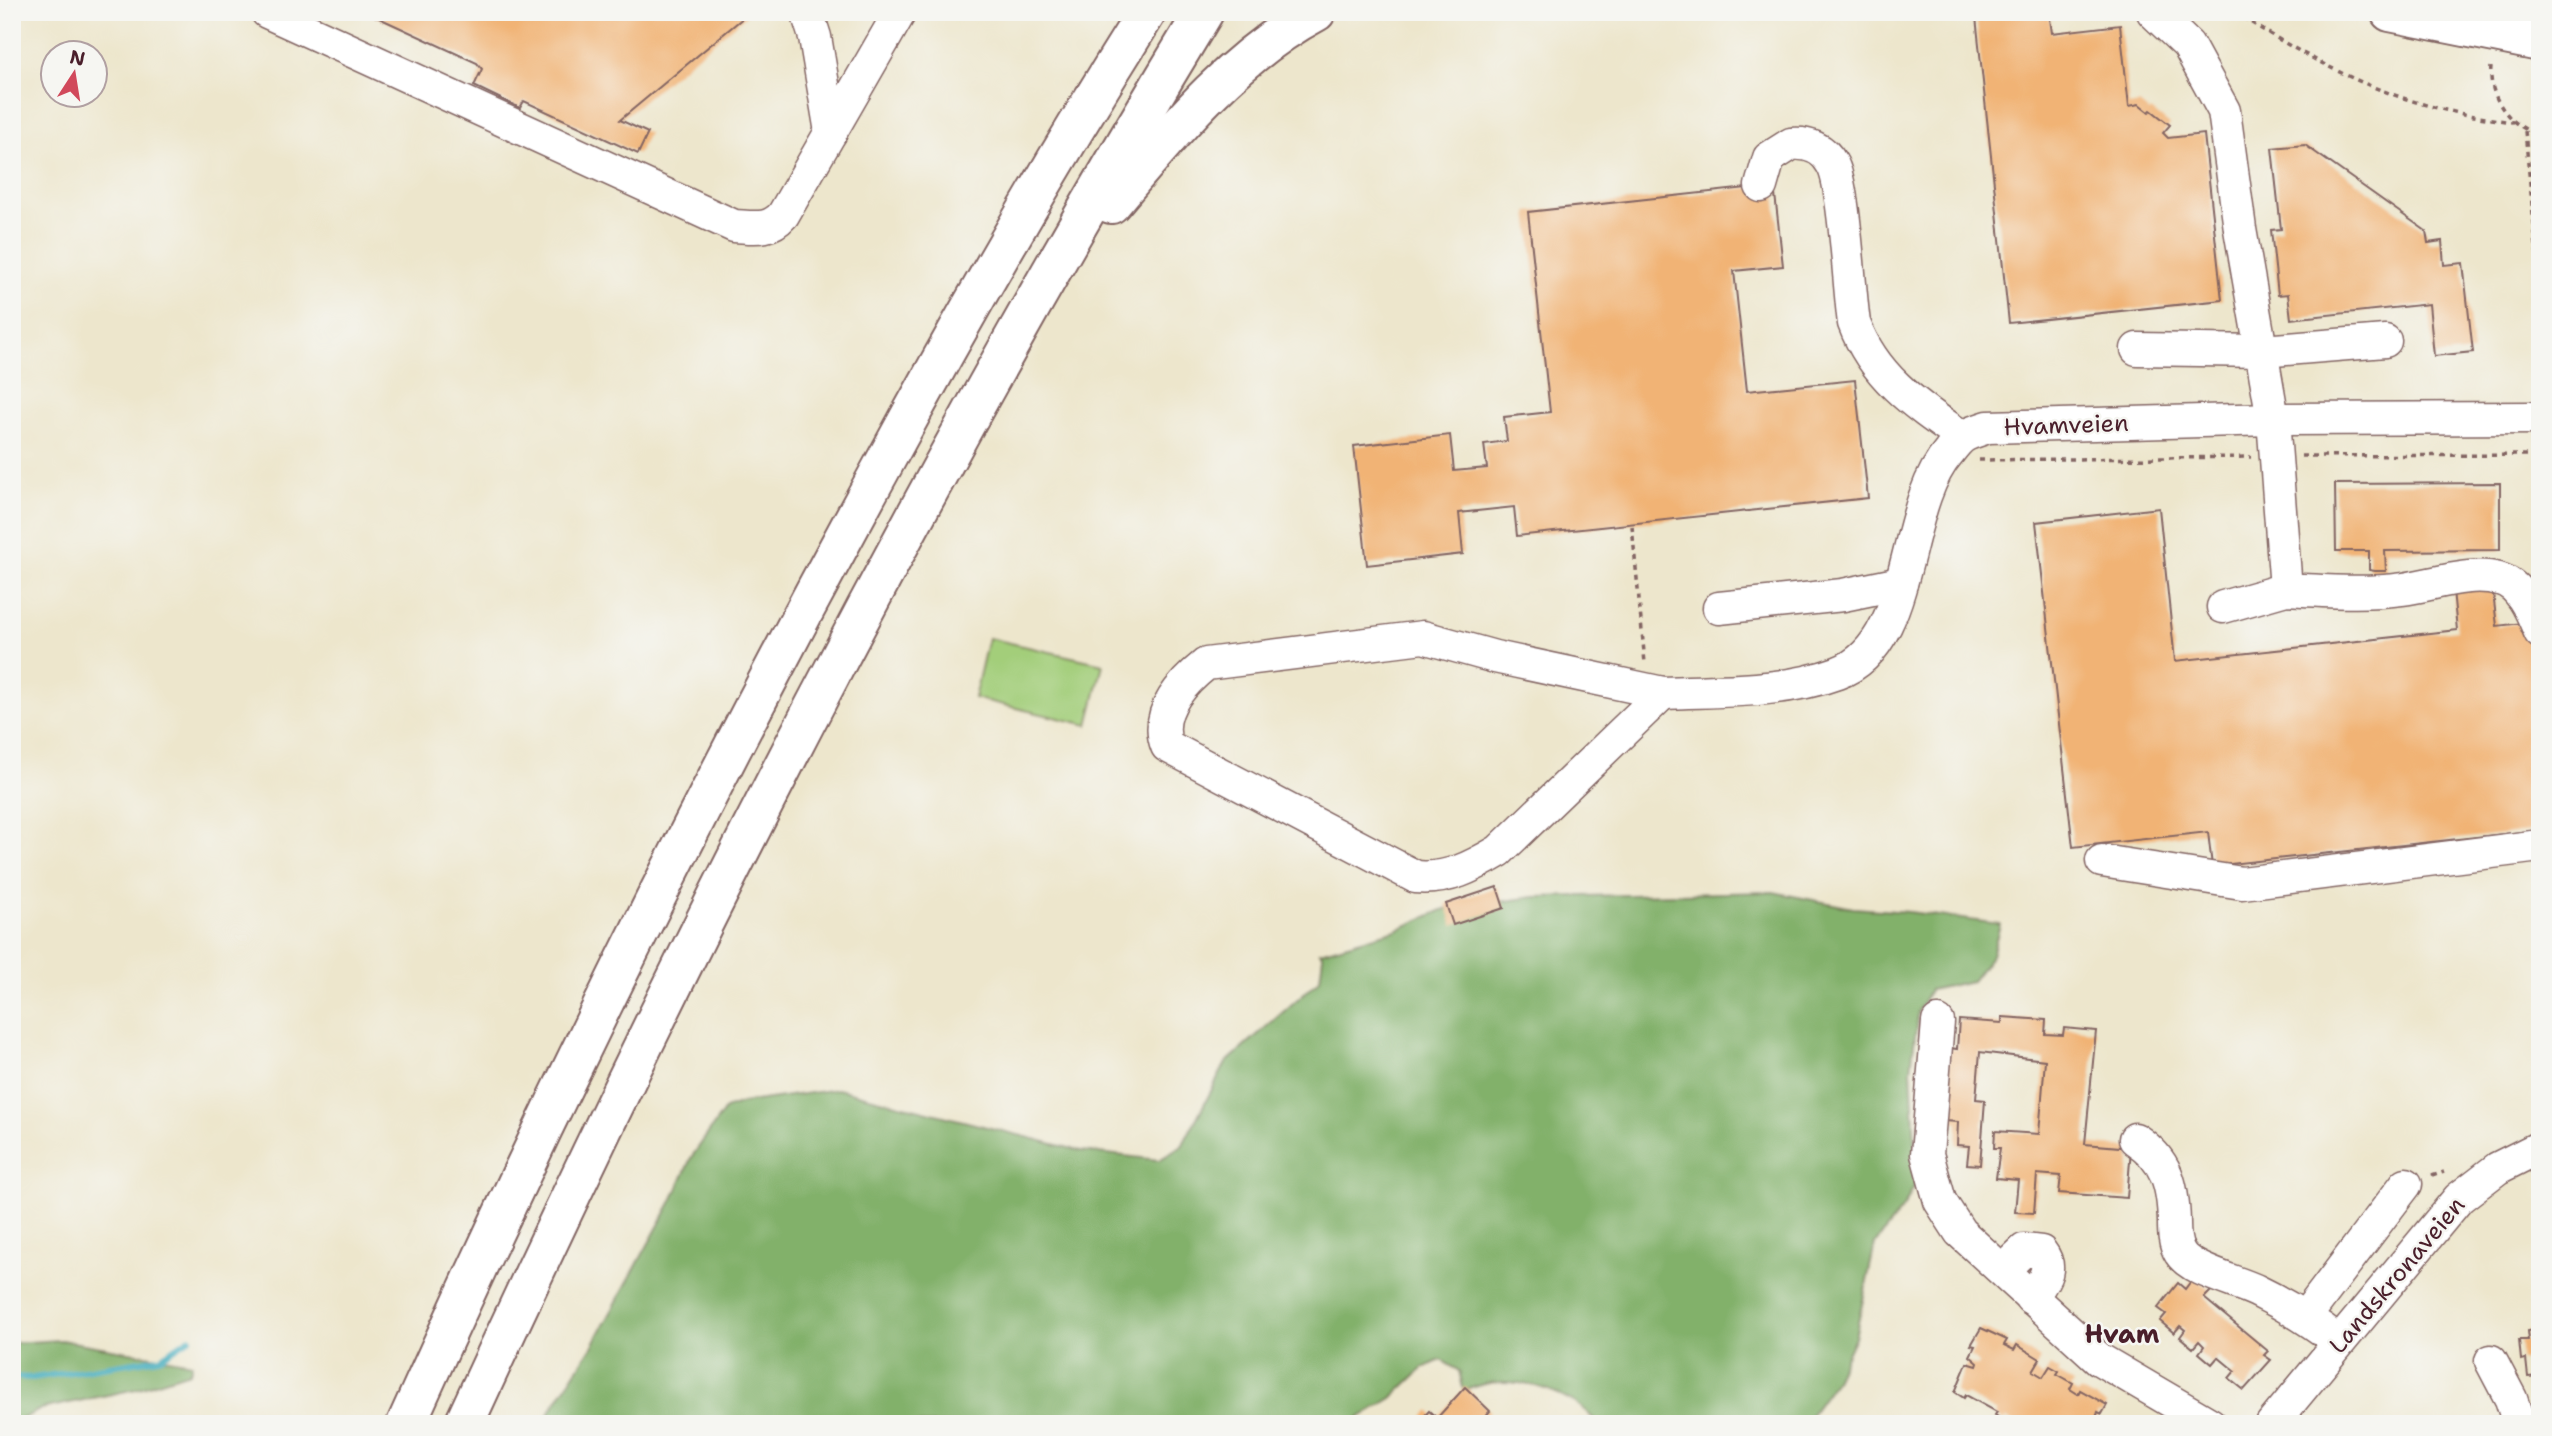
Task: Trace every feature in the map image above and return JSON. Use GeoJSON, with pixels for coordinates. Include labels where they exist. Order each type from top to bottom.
{"type":"FeatureCollection","features":[{"type":"Feature","properties":{"kind":"highway"},"geometry":{"type":"LineString","coordinates":[[406,1424],[606,996],[799,619],[948,346],[1147,12]]}},
{"type":"Feature","properties":{"kind":"highway"},"geometry":{"type":"LineString","coordinates":[[464,1424],[582,1167],[865,608],[1051,275],[1204,12]]}},
{"type":"Feature","properties":{"kind":"highway"},"geometry":{"type":"LineString","coordinates":[[1051,275],[1209,95],[1261,47],[1316,12]]}},
{"type":"Feature","properties":{"kind":"highway"},"geometry":{"type":"LineString","coordinates":[[2390,12],[2540,42]]}},
{"type":"Feature","properties":{"kind":"highway"},"geometry":{"type":"LineString","coordinates":[[2441,24],[2520,57],[2540,69]]}},
{"type":"Feature","properties":{"kind":"street"},"geometry":{"type":"LineString","coordinates":[[267,12],[734,226],[765,228],[774,225],[900,12]]}},
{"type":"Feature","properties":{"kind":"street"},"geometry":{"type":"LineString","coordinates":[[807,12],[816,37],[831,132]]}},
{"type":"Feature","properties":{"kind":"street"},"geometry":{"type":"LineString","coordinates":[[2153,12],[2188,45],[2224,111],[2240,229],[2273,419],[2277,504],[2286,589]]}},
{"type":"Feature","properties":{"kind":"street"},"geometry":{"type":"LineString","coordinates":[[1655,691],[1499,851],[1466,870],[1436,879],[1416,877],[1167,746],[1161,732],[1182,683],[1206,664],[1423,637],[1496,657],[1655,691],[1776,686],[1838,673],[1865,657],[1880,635],[1901,583],[1923,499],[1940,462],[1968,449],[1899,390],[1871,360],[1854,323],[1839,186],[1829,160],[1816,148],[1791,144],[1769,159],[1761,186]]}},
{"type":"Feature","properties":{"kind":"street"},"geometry":{"type":"LineString","coordinates":[[2137,349],[2262,351],[2385,341]]}},
{"type":"Feature","properties":{"kind":"street","name":"Hvamveien"},"geometry":{"type":"LineString","coordinates":[[1968,449],[1988,427],[2273,419],[2540,418]]}},
{"type":"Feature","properties":{"kind":"street"},"geometry":{"type":"LineString","coordinates":[[2223,607],[2286,589],[2360,593],[2448,581],[2498,578],[2514,588],[2529,608],[2540,632]]}},
{"type":"Feature","properties":{"kind":"street"},"geometry":{"type":"LineString","coordinates":[[1719,608],[1843,595],[1901,583]]}},
{"type":"Feature","properties":{"kind":"street"},"geometry":{"type":"LineString","coordinates":[[2102,861],[2242,883],[2540,846]]}},
{"type":"Feature","properties":{"kind":"street"},"geometry":{"type":"LineString","coordinates":[[1938,1022],[1927,1122],[1927,1154],[1940,1201],[1960,1232],[2004,1269],[2031,1298],[2099,1359],[2210,1424]]}},
{"type":"Feature","properties":{"kind":"street"},"geometry":{"type":"LineString","coordinates":[[2135,1139],[2157,1156],[2169,1176],[2173,1193],[2175,1242],[2186,1260],[2257,1290],[2305,1317],[2339,1342]]}},
{"type":"Feature","properties":{"kind":"street","name":"Landskronaveien"},"geometry":{"type":"LineString","coordinates":[[2272,1424],[2459,1198],[2498,1168],[2540,1147]]}},
{"type":"Feature","properties":{"kind":"street"},"geometry":{"type":"LineString","coordinates":[[2305,1317],[2406,1184]]}},
{"type":"Feature","properties":{"kind":"street"},"geometry":{"type":"LineString","coordinates":[[2491,1361],[2511,1399],[2519,1424]]}},
{"type":"Feature","properties":{"kind":"path"},"geometry":{"type":"LineString","coordinates":[[2234,12],[2320,65],[2356,82],[2443,110],[2513,122]]}},
{"type":"Feature","properties":{"kind":"path"},"geometry":{"type":"LineString","coordinates":[[2491,67],[2490,74],[2498,98],[2513,122],[2525,131],[2540,134]]}},
{"type":"Feature","properties":{"kind":"path"},"geometry":{"type":"LineString","coordinates":[[2525,131],[2540,288]]}},
{"type":"Feature","properties":{"kind":"path"},"geometry":{"type":"LineString","coordinates":[[1968,449],[2276,457],[2540,455]]}},
{"type":"Feature","properties":{"kind":"path"},"geometry":{"type":"LineString","coordinates":[[1632,526],[1655,691]]}},
{"type":"Feature","properties":{"kind":"green space"},"geometry":{"type":"Polygon","coordinates":[[[988,638],[1103,664],[1088,725],[974,698],[988,638]]]}},
{"type":"Feature","properties":{"kind":"green space"},"geometry":{"type":"Polygon","coordinates":[[[1773,892],[1853,908],[2000,924],[1992,955],[1972,981],[1930,990],[1918,1011],[1911,1069],[1917,1181],[1903,1208],[1875,1244],[1855,1337],[1834,1382],[1804,1424],[1599,1424],[1574,1402],[1534,1386],[1490,1383],[1464,1392],[1459,1371],[1441,1360],[1423,1368],[1392,1398],[1349,1424],[542,1424],[593,1345],[672,1201],[691,1158],[725,1109],[742,1103],[838,1089],[1081,1151],[1159,1160],[1182,1146],[1226,1063],[1320,979],[1323,956],[1320,952],[1396,930],[1445,909],[1534,897],[1773,892]]]}},
{"type":"Feature","properties":{"kind":"green space"},"geometry":{"type":"Polygon","coordinates":[[[61,1340],[192,1363],[190,1372],[136,1389],[41,1409],[12,1424],[12,1343],[61,1340]]]}},
{"type":"Feature","properties":{"kind":"building"},"geometry":{"type":"Polygon","coordinates":[[[366,12],[750,12],[620,120],[648,133],[638,154],[524,101],[520,108],[474,86],[482,69],[477,63],[366,12]]]}},
{"type":"Feature","properties":{"kind":"building"},"geometry":{"type":"Polygon","coordinates":[[[2049,12],[2052,33],[2120,25],[2129,106],[2139,104],[2170,125],[2163,133],[2168,138],[2204,134],[2222,300],[2009,323],[1976,17],[2049,12]]]}},
{"type":"Feature","properties":{"kind":"building"},"geometry":{"type":"Polygon","coordinates":[[[2305,145],[2426,231],[2428,243],[2442,241],[2444,265],[2463,263],[2473,352],[2434,356],[2429,304],[2291,319],[2288,294],[2278,295],[2271,230],[2281,229],[2272,148],[2305,145]]]}},
{"type":"Feature","properties":{"kind":"building"},"geometry":{"type":"Polygon","coordinates":[[[1774,185],[1783,266],[1734,271],[1747,391],[1855,380],[1868,498],[1517,536],[1514,507],[1459,513],[1463,554],[1367,565],[1354,446],[1450,435],[1454,471],[1487,468],[1484,444],[1507,441],[1504,417],[1550,412],[1528,212],[1774,185]]]}},
{"type":"Feature","properties":{"kind":"building"},"geometry":{"type":"Polygon","coordinates":[[[2500,483],[2500,550],[2385,551],[2386,571],[2369,570],[2369,551],[2336,551],[2335,484],[2500,483]]]}},
{"type":"Feature","properties":{"kind":"building"},"geometry":{"type":"Polygon","coordinates":[[[2159,508],[2175,661],[2457,630],[2453,590],[2492,585],[2497,626],[2531,622],[2540,690],[2540,830],[2212,866],[2208,832],[2073,847],[2036,522],[2159,508]]]}},
{"type":"Feature","properties":{"kind":"building"},"geometry":{"type":"Polygon","coordinates":[[[1497,887],[1504,908],[1453,925],[1446,904],[1497,887]]]}},
{"type":"Feature","properties":{"kind":"building"},"geometry":{"type":"Polygon","coordinates":[[[2002,1017],[2046,1020],[2045,1034],[2063,1035],[2064,1028],[2096,1031],[2085,1144],[2131,1148],[2127,1198],[2059,1193],[2061,1176],[2037,1174],[2034,1213],[2015,1212],[2018,1180],[1996,1178],[2000,1148],[1994,1148],[1995,1131],[2039,1134],[2045,1060],[1980,1052],[1976,1099],[1985,1100],[1980,1165],[1967,1164],[1969,1146],[1957,1145],[1958,1122],[1945,1121],[1950,1048],[1957,1049],[1959,1020],[2002,1023],[2002,1017]]]}},
{"type":"Feature","properties":{"kind":"building"},"geometry":{"type":"Polygon","coordinates":[[[2194,1277],[2211,1291],[2204,1298],[2268,1351],[2264,1355],[2271,1360],[2244,1390],[2229,1378],[2235,1371],[2218,1357],[2212,1364],[2199,1353],[2204,1346],[2199,1341],[2193,1348],[2180,1337],[2185,1330],[2180,1326],[2174,1333],[2160,1321],[2166,1314],[2158,1308],[2178,1283],[2185,1289],[2194,1277]]]}},
{"type":"Feature","properties":{"kind":"building"},"geometry":{"type":"Polygon","coordinates":[[[1981,1328],[2007,1340],[2004,1345],[2014,1350],[2017,1345],[2040,1359],[2033,1371],[2043,1377],[2050,1366],[2059,1371],[2057,1374],[2073,1383],[2070,1389],[2078,1394],[2080,1390],[2107,1405],[2102,1414],[2098,1412],[2094,1424],[2017,1424],[2006,1418],[2004,1421],[1995,1415],[1997,1412],[1955,1392],[1967,1363],[1977,1366],[1978,1363],[1970,1356],[1975,1346],[1971,1345],[1981,1328]]]}},
{"type":"Feature","properties":{"kind":"building"},"geometry":{"type":"Polygon","coordinates":[[[2540,1329],[2540,1376],[2528,1377],[2526,1359],[2521,1360],[2519,1340],[2528,1340],[2527,1331],[2540,1329]]]}},
{"type":"Feature","properties":{"kind":"building"},"geometry":{"type":"Polygon","coordinates":[[[1465,1387],[1490,1411],[1483,1419],[1489,1424],[1417,1424],[1429,1411],[1437,1418],[1465,1387]]]}},
{"type":"Feature","properties":{"kind":"waterway"},"geometry":{"type":"LineString","coordinates":[[12,1377],[33,1378],[160,1358],[190,1338]]}},
{"type":"Feature","properties":{"kind":"district","name":"Hvam"},"geometry":{"type":"Point","coordinates":[2122,1334]}}]}
